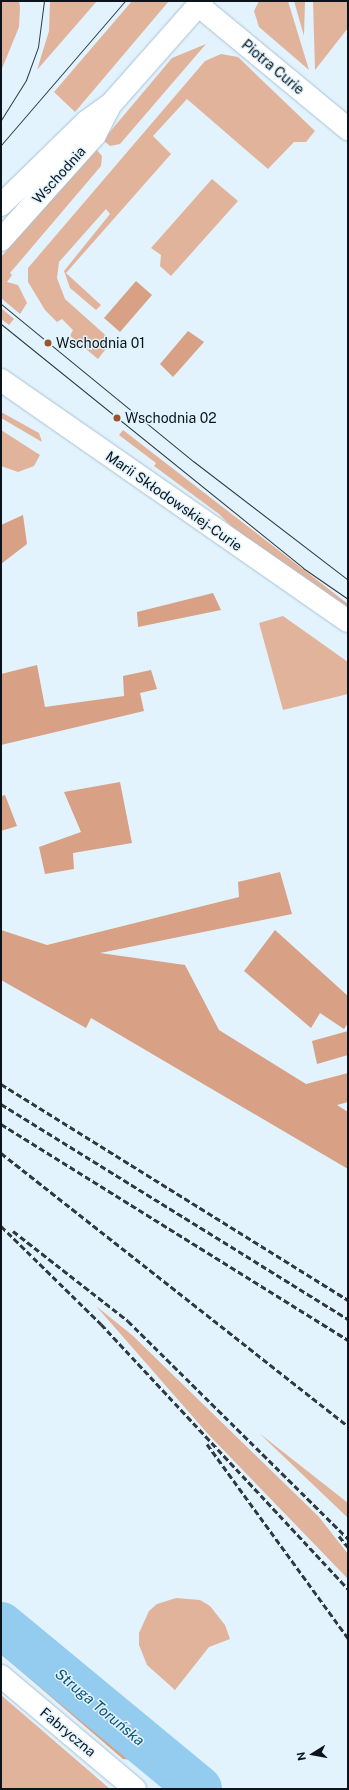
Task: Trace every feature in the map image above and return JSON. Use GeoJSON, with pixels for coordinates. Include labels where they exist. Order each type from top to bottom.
{"type":"FeatureCollection","features":[{"type":"Feature","properties":{"kind":"street","name":"Wschodnia"},"geometry":{"type":"LineString","coordinates":[[1,205],[86,122],[111,104],[200,3]]}},
{"type":"Feature","properties":{"kind":"street","name":"Piotra Curie"},"geometry":{"type":"LineString","coordinates":[[200,3],[348,129]]}},
{"type":"Feature","properties":{"kind":"street","name":"Wschodnia"},"geometry":{"type":"LineString","coordinates":[[1,240],[95,135],[111,104]]}},
{"type":"Feature","properties":{"kind":"street","name":"Marii Skłodowskiej-Curie"},"geometry":{"type":"LineString","coordinates":[[1,380],[348,621]]}},
{"type":"Feature","properties":{"kind":"street","name":"Fabryczna"},"geometry":{"type":"LineString","coordinates":[[1,1676],[135,1789]]}},
{"type":"Feature","properties":{"kind":"shaded area"},"geometry":{"type":"Polygon","coordinates":[[[1,1],[19,1],[20,7],[19,27],[1,71],[1,1]]]}},
{"type":"Feature","properties":{"kind":"shaded area"},"geometry":{"type":"Polygon","coordinates":[[[50,1],[97,1],[37,70],[49,31],[50,1]]]}},
{"type":"Feature","properties":{"kind":"shaded area"},"geometry":{"type":"Polygon","coordinates":[[[132,1],[169,1],[75,112],[54,92],[132,1]]]}},
{"type":"Feature","properties":{"kind":"shaded area"},"geometry":{"type":"Polygon","coordinates":[[[259,1],[288,1],[309,70],[259,27],[254,11],[259,1]]]}},
{"type":"Feature","properties":{"kind":"shaded area"},"geometry":{"type":"Polygon","coordinates":[[[294,1],[305,1],[304,36],[294,1]]]}},
{"type":"Feature","properties":{"kind":"shaded area"},"geometry":{"type":"Polygon","coordinates":[[[313,1],[348,1],[348,28],[315,70],[313,1]]]}},
{"type":"Feature","properties":{"kind":"shaded area"},"geometry":{"type":"Polygon","coordinates":[[[206,44],[120,144],[110,146],[103,140],[172,58],[206,44]]]}},
{"type":"Feature","properties":{"kind":"shaded area"},"geometry":{"type":"Polygon","coordinates":[[[221,54],[238,57],[315,131],[306,142],[294,142],[268,169],[187,99],[153,136],[171,154],[66,273],[101,305],[96,310],[70,288],[64,271],[110,214],[106,209],[59,262],[57,278],[65,299],[112,341],[98,359],[70,336],[73,330],[62,319],[57,322],[45,310],[28,282],[28,268],[205,61],[221,54]]]}},
{"type":"Feature","properties":{"kind":"shaded area"},"geometry":{"type":"Polygon","coordinates":[[[94,147],[102,156],[101,166],[10,273],[12,275],[7,282],[18,285],[27,303],[20,314],[1,298],[1,257],[94,147]]]}},
{"type":"Feature","properties":{"kind":"shaded area"},"geometry":{"type":"Polygon","coordinates":[[[212,179],[238,201],[171,276],[160,266],[161,255],[151,248],[212,179]]]}},
{"type":"Feature","properties":{"kind":"shaded area"},"geometry":{"type":"Polygon","coordinates":[[[136,281],[152,295],[120,332],[104,318],[136,281]]]}},
{"type":"Feature","properties":{"kind":"shaded area"},"geometry":{"type":"Polygon","coordinates":[[[1,308],[14,319],[9,325],[1,319],[1,308]]]}},
{"type":"Feature","properties":{"kind":"shaded area"},"geometry":{"type":"Polygon","coordinates":[[[188,331],[204,342],[173,377],[160,364],[188,331]]]}},
{"type":"Feature","properties":{"kind":"shaded area"},"geometry":{"type":"Polygon","coordinates":[[[1,412],[39,433],[42,442],[1,418],[1,412]]]}},
{"type":"Feature","properties":{"kind":"shaded area"},"geometry":{"type":"Polygon","coordinates":[[[1,430],[40,455],[34,466],[18,472],[1,466],[1,430]]]}},
{"type":"Feature","properties":{"kind":"shaded area"},"geometry":{"type":"Polygon","coordinates":[[[123,430],[348,604],[348,612],[249,544],[219,514],[154,466],[156,463],[119,435],[123,430]]]}},
{"type":"Feature","properties":{"kind":"shaded area"},"geometry":{"type":"Polygon","coordinates":[[[23,515],[27,544],[1,564],[1,525],[23,515]]]}},
{"type":"Feature","properties":{"kind":"shaded area"},"geometry":{"type":"Polygon","coordinates":[[[213,593],[221,610],[138,627],[137,612],[213,593]]]}},
{"type":"Feature","properties":{"kind":"shaded area"},"geometry":{"type":"Polygon","coordinates":[[[283,616],[348,662],[348,694],[283,710],[259,623],[283,616]]]}},
{"type":"Feature","properties":{"kind":"shaded area"},"geometry":{"type":"Polygon","coordinates":[[[37,665],[45,707],[124,696],[123,676],[151,670],[157,689],[140,693],[144,711],[1,745],[1,674],[37,665]]]}},
{"type":"Feature","properties":{"kind":"shaded area"},"geometry":{"type":"Polygon","coordinates":[[[120,782],[132,843],[73,853],[74,869],[45,874],[39,847],[81,832],[64,792],[120,782]]]}},
{"type":"Feature","properties":{"kind":"shaded area"},"geometry":{"type":"Polygon","coordinates":[[[5,795],[17,826],[1,831],[1,796],[5,795]]]}},
{"type":"Feature","properties":{"kind":"shaded area"},"geometry":{"type":"Polygon","coordinates":[[[280,872],[292,914],[100,953],[185,965],[219,1030],[306,1084],[348,1073],[348,1102],[337,1105],[348,1112],[348,1169],[91,1018],[86,1028],[1,980],[1,930],[47,945],[239,897],[238,882],[280,872]]]}},
{"type":"Feature","properties":{"kind":"shaded area"},"geometry":{"type":"Polygon","coordinates":[[[275,930],[348,996],[348,1023],[344,1029],[320,1013],[311,1028],[244,971],[275,930]]]}},
{"type":"Feature","properties":{"kind":"shaded area"},"geometry":{"type":"Polygon","coordinates":[[[348,1031],[348,1055],[317,1064],[312,1041],[348,1031]]]}},
{"type":"Feature","properties":{"kind":"shaded area"},"geometry":{"type":"Polygon","coordinates":[[[96,1306],[132,1335],[319,1517],[348,1554],[348,1579],[208,1434],[96,1306]]]}},
{"type":"Feature","properties":{"kind":"shaded area"},"geometry":{"type":"Polygon","coordinates":[[[259,1433],[348,1503],[348,1518],[259,1433]]]}},
{"type":"Feature","properties":{"kind":"shaded area"},"geometry":{"type":"Polygon","coordinates":[[[176,1598],[200,1600],[210,1606],[225,1625],[230,1639],[209,1647],[175,1690],[147,1665],[139,1645],[139,1633],[149,1611],[157,1604],[176,1598]]]}},
{"type":"Feature","properties":{"kind":"shaded area"},"geometry":{"type":"Polygon","coordinates":[[[1,1605],[32,1639],[113,1696],[164,1743],[144,1761],[123,1759],[1,1654],[1,1605]]]}},
{"type":"Feature","properties":{"kind":"shaded area"},"geometry":{"type":"Polygon","coordinates":[[[1,1695],[95,1776],[110,1789],[1,1789],[1,1695]]]}},
{"type":"Feature","properties":{"kind":"shaded area"},"geometry":{"type":"Polygon","coordinates":[[[183,1763],[215,1789],[181,1789],[167,1777],[183,1763]]]}},
{"type":"Feature","properties":{"kind":"waterway","name":"Struga Toruńska"},"geometry":{"type":"LineString","coordinates":[[1,1625],[199,1789]]}},
{"type":"Feature","properties":{"kind":"tram line"},"geometry":{"type":"LineString","coordinates":[[1,120],[26,80],[38,47],[44,1]]}},
{"type":"Feature","properties":{"kind":"tram line"},"geometry":{"type":"LineString","coordinates":[[1,145],[125,1]]}},
{"type":"Feature","properties":{"kind":"tram line"},"geometry":{"type":"LineString","coordinates":[[1,304],[193,461],[348,580]]}},
{"type":"Feature","properties":{"kind":"tram line"},"geometry":{"type":"LineString","coordinates":[[1,324],[303,568],[348,599]]}},
{"type":"Feature","properties":{"kind":"railway"},"geometry":{"type":"LineString","coordinates":[[1,1084],[348,1300]]}},
{"type":"Feature","properties":{"kind":"railway"},"geometry":{"type":"LineString","coordinates":[[1,1104],[348,1319]]}},
{"type":"Feature","properties":{"kind":"railway"},"geometry":{"type":"LineString","coordinates":[[1,1124],[348,1340]]}},
{"type":"Feature","properties":{"kind":"railway"},"geometry":{"type":"LineString","coordinates":[[1,1153],[348,1426]]}},
{"type":"Feature","properties":{"kind":"railway"},"geometry":{"type":"LineString","coordinates":[[1,1226],[101,1324],[348,1589]]}},
{"type":"Feature","properties":{"kind":"railway"},"geometry":{"type":"LineString","coordinates":[[13,1231],[128,1321],[348,1539]]}},
{"type":"Feature","properties":{"kind":"railway"},"geometry":{"type":"LineString","coordinates":[[207,1444],[348,1638]]}},
{"type":"Feature","properties":{"kind":"railway"},"geometry":{"type":"LineString","coordinates":[[339,1536],[348,1547]]}},
{"type":"Feature","properties":{"kind":"place","name":"Wschodnia 01"},"geometry":{"type":"Point","coordinates":[48,343]}},
{"type":"Feature","properties":{"kind":"place","name":"Wschodnia 02"},"geometry":{"type":"Point","coordinates":[117,418]}}]}
